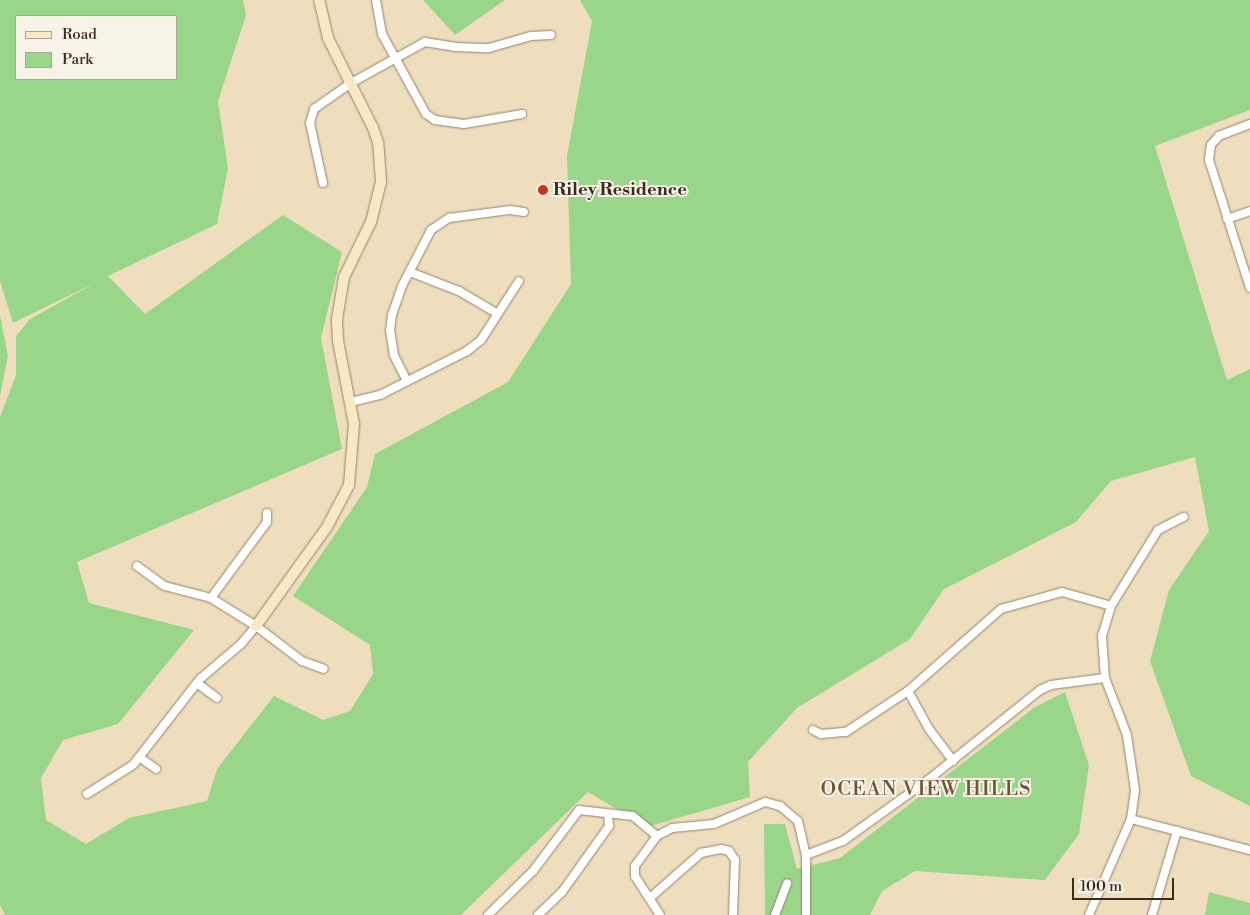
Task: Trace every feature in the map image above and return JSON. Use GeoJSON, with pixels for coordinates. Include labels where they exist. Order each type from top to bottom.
{"type":"FeatureCollection","features":[{"type":"Feature","properties":{"kind":"street"},"geometry":{"type":"LineString","coordinates":[[87,794],[127,770],[197,683],[256,626],[327,527],[349,486],[354,439],[351,402],[338,341],[340,298],[344,277],[371,222],[381,182],[378,143],[368,114],[328,38],[319,0]]}},
{"type":"Feature","properties":{"kind":"street"},"geometry":{"type":"LineString","coordinates":[[376,0],[382,34],[420,107],[435,120],[464,124],[522,114]]}},
{"type":"Feature","properties":{"kind":"street"},"geometry":{"type":"LineString","coordinates":[[324,183],[310,123],[314,109],[351,83],[396,60],[424,42],[481,48],[532,36],[551,35]]}},
{"type":"Feature","properties":{"kind":"street"},"geometry":{"type":"LineString","coordinates":[[1250,124],[1219,136],[1211,145],[1209,165],[1250,288]]}},
{"type":"Feature","properties":{"kind":"street"},"geometry":{"type":"LineString","coordinates":[[407,381],[394,355],[390,331],[395,306],[431,230],[449,218],[510,210],[524,212]]}},
{"type":"Feature","properties":{"kind":"street"},"geometry":{"type":"LineString","coordinates":[[1227,220],[1250,211]]}},
{"type":"Feature","properties":{"kind":"street"},"geometry":{"type":"LineString","coordinates":[[410,272],[459,291],[498,314]]}},
{"type":"Feature","properties":{"kind":"street"},"geometry":{"type":"LineString","coordinates":[[351,402],[382,394],[467,351],[480,340],[519,281]]}},
{"type":"Feature","properties":{"kind":"street"},"geometry":{"type":"LineString","coordinates":[[211,598],[267,522],[266,513]]}},
{"type":"Feature","properties":{"kind":"street"},"geometry":{"type":"LineString","coordinates":[[1089,915],[1131,819],[1135,790],[1132,755],[1105,678],[1102,636],[1111,606],[1158,530],[1184,517]]}},
{"type":"Feature","properties":{"kind":"street"},"geometry":{"type":"LineString","coordinates":[[137,566],[164,586],[211,598],[256,626],[302,660],[324,669]]}},
{"type":"Feature","properties":{"kind":"street"},"geometry":{"type":"LineString","coordinates":[[813,730],[821,734],[846,732],[908,691],[1001,610],[1062,592],[1111,606]]}},
{"type":"Feature","properties":{"kind":"street"},"geometry":{"type":"LineString","coordinates":[[806,855],[843,841],[953,761],[1040,690],[1051,685],[1105,678]]}},
{"type":"Feature","properties":{"kind":"street"},"geometry":{"type":"LineString","coordinates":[[197,683],[217,698]]}},
{"type":"Feature","properties":{"kind":"street"},"geometry":{"type":"LineString","coordinates":[[908,691],[930,729],[953,761]]}},
{"type":"Feature","properties":{"kind":"street"},"geometry":{"type":"LineString","coordinates":[[139,757],[156,768]]}},
{"type":"Feature","properties":{"kind":"street"},"geometry":{"type":"LineString","coordinates":[[656,914],[652,897],[636,876],[635,866],[657,836],[672,828],[714,824],[765,802],[780,806],[798,821],[806,855],[806,915]]}},
{"type":"Feature","properties":{"kind":"street"},"geometry":{"type":"LineString","coordinates":[[488,915],[533,871],[579,810],[633,816],[657,836]]}},
{"type":"Feature","properties":{"kind":"street"},"geometry":{"type":"LineString","coordinates":[[538,915],[562,892],[609,826],[608,814]]}},
{"type":"Feature","properties":{"kind":"street"},"geometry":{"type":"LineString","coordinates":[[1131,819],[1250,850]]}},
{"type":"Feature","properties":{"kind":"street"},"geometry":{"type":"LineString","coordinates":[[1152,915],[1177,830]]}},
{"type":"Feature","properties":{"kind":"street"},"geometry":{"type":"LineString","coordinates":[[652,897],[702,853],[721,849],[728,851],[735,860],[733,915]]}},
{"type":"Feature","properties":{"kind":"street"},"geometry":{"type":"LineString","coordinates":[[775,915],[787,884]]}},
{"type":"Feature","properties":{"kind":"green space"},"geometry":{"type":"Polygon","coordinates":[[[0,0],[243,0],[246,15],[218,101],[228,168],[217,224],[108,276],[145,314],[283,215],[342,252],[321,338],[342,449],[77,562],[89,603],[194,630],[118,724],[63,740],[41,778],[46,820],[86,844],[129,818],[207,801],[217,769],[274,696],[323,720],[350,711],[373,674],[370,645],[293,596],[367,487],[375,454],[508,382],[571,284],[567,156],[592,21],[580,0],[1250,0],[1250,110],[1155,146],[1227,380],[1250,369],[1250,806],[1191,776],[1150,661],[1169,590],[1209,531],[1195,457],[1111,481],[1076,522],[944,589],[910,639],[797,708],[748,762],[750,797],[647,827],[588,792],[461,915],[5,915],[0,905],[0,417],[16,375],[16,336],[30,319],[95,283],[13,323],[0,281],[0,0]]]}},
{"type":"Feature","properties":{"kind":"green space"},"geometry":{"type":"Polygon","coordinates":[[[423,0],[505,0],[455,35],[423,0]]]}},
{"type":"Feature","properties":{"kind":"green space"},"geometry":{"type":"Polygon","coordinates":[[[0,315],[8,356],[0,396],[0,315]]]}},
{"type":"Feature","properties":{"kind":"green space"},"geometry":{"type":"Polygon","coordinates":[[[1065,692],[1089,765],[1079,834],[1045,880],[915,871],[882,891],[870,915],[765,915],[764,824],[785,824],[797,869],[840,858],[1035,707],[1065,692]]]}},
{"type":"Feature","properties":{"kind":"green space"},"geometry":{"type":"Polygon","coordinates":[[[1209,892],[1250,903],[1250,915],[1205,915],[1209,892]]]}},
{"type":"Feature","properties":{"kind":"place","name":"Riley Residence"},"geometry":{"type":"Point","coordinates":[543,190]}},
{"type":"Feature","properties":{"kind":"district","name":"OCEAN VIEW HILLS"},"geometry":{"type":"Point","coordinates":[926,789]}}]}
